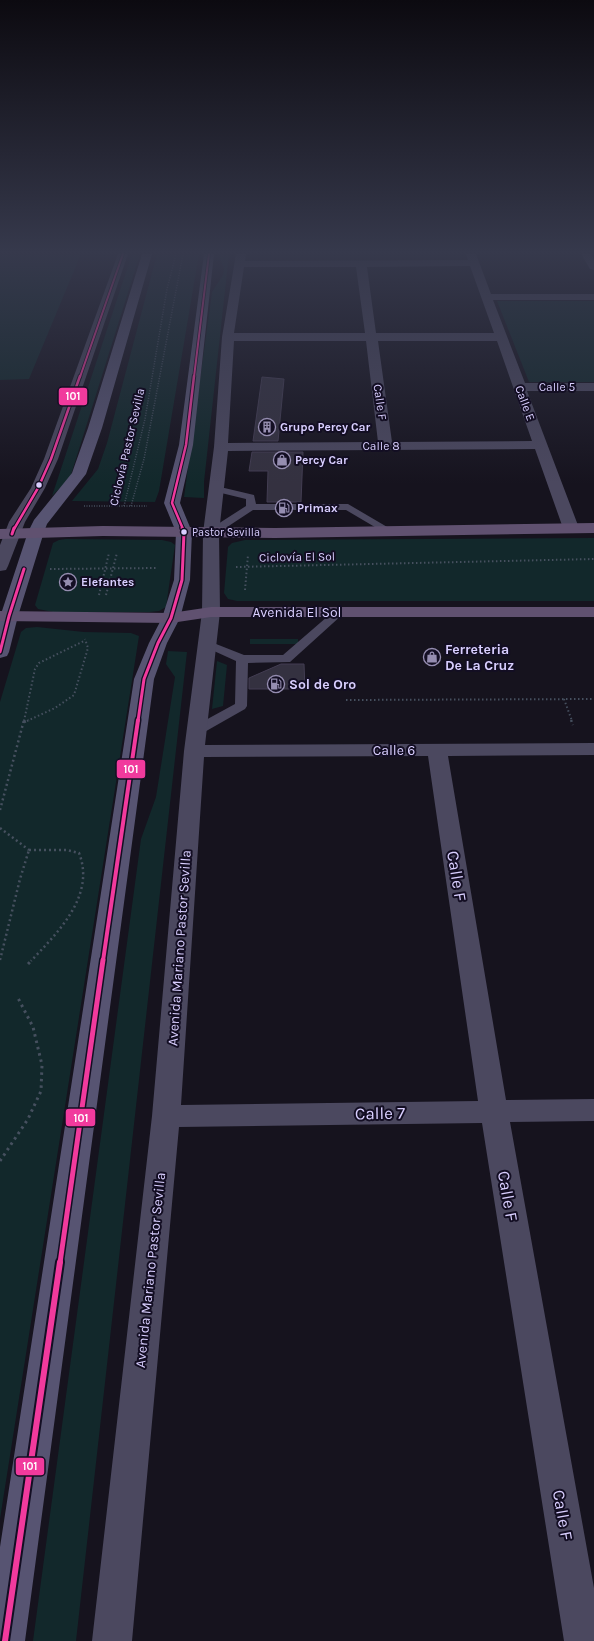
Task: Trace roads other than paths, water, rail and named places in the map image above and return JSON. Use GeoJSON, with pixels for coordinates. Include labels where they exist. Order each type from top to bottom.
{"type":"FeatureCollection","features":[{"type":"Feature","properties":{"kind":"main road"},"geometry":{"type":"LineString","coordinates":[[0,652],[5,616],[24,569],[36,532],[40,523],[79,474],[95,428],[124,331]]}},
{"type":"Feature","properties":{"kind":"main road"},"geometry":{"type":"LineString","coordinates":[[5,1641],[144,679],[158,643],[171,618],[182,580],[184,532],[172,503],[186,445],[200,331]]}},
{"type":"Feature","properties":{"kind":"main road"},"geometry":{"type":"LineString","coordinates":[[6,534],[36,532],[119,531],[249,533],[594,528]]}},
{"type":"Feature","properties":{"kind":"main road","name":"Avenida El Sol"},"geometry":{"type":"LineString","coordinates":[[5,616],[171,618],[211,612],[594,612]]}},
{"type":"Feature","properties":{"kind":"street"},"geometry":{"type":"LineString","coordinates":[[0,566],[6,534],[17,522],[38,488],[51,459],[96,331]]}},
{"type":"Feature","properties":{"kind":"street","name":"Avenida Mariano Pastor Sevilla"},"geometry":{"type":"LineString","coordinates":[[112,1641],[166,1116],[195,741],[211,612],[212,533],[221,447],[229,331]]}},
{"type":"Feature","properties":{"kind":"street","name":"Calle F"},"geometry":{"type":"LineString","coordinates":[[371,331],[386,446]]}},
{"type":"Feature","properties":{"kind":"street","name":"Calle E"},"geometry":{"type":"LineString","coordinates":[[499,331],[571,528]]}},
{"type":"Feature","properties":{"kind":"street"},"geometry":{"type":"LineString","coordinates":[[228,337],[501,337]]}},
{"type":"Feature","properties":{"kind":"street","name":"Calle 5"},"geometry":{"type":"LineString","coordinates":[[519,387],[594,387]]}},
{"type":"Feature","properties":{"kind":"street","name":"Calle 8"},"geometry":{"type":"LineString","coordinates":[[221,447],[541,445]]}},
{"type":"Feature","properties":{"kind":"street","name":"Calle 6"},"geometry":{"type":"LineString","coordinates":[[195,741],[437,750],[594,749]]}},
{"type":"Feature","properties":{"kind":"street","name":"Calle F"},"geometry":{"type":"LineString","coordinates":[[437,750],[494,1112],[584,1641]]}},
{"type":"Feature","properties":{"kind":"street","name":"Calle 7"},"geometry":{"type":"LineString","coordinates":[[166,1116],[594,1110]]}},
{"type":"Feature","properties":{"kind":"lane"},"geometry":{"type":"LineString","coordinates":[[216,489],[250,497],[251,507]]}},
{"type":"Feature","properties":{"kind":"lane"},"geometry":{"type":"LineString","coordinates":[[212,533],[251,507],[348,507],[390,531]]}},
{"type":"Feature","properties":{"kind":"lane"},"geometry":{"type":"LineString","coordinates":[[207,644],[242,659],[286,659],[340,612]]}},
{"type":"Feature","properties":{"kind":"lane"},"geometry":{"type":"LineString","coordinates":[[195,741],[241,706],[242,659]]}},
{"type":"Feature","properties":{"kind":"place","name":"Grupo Percy Car"},"geometry":{"type":"Point","coordinates":[267,427]}},
{"type":"Feature","properties":{"kind":"place","name":"Percy Car"},"geometry":{"type":"Point","coordinates":[282,460]}},
{"type":"Feature","properties":{"kind":"place","name":"Primax"},"geometry":{"type":"Point","coordinates":[284,508]}},
{"type":"Feature","properties":{"kind":"place","name":"Pastor Sevilla"},"geometry":{"type":"Point","coordinates":[184,532]}},
{"type":"Feature","properties":{"kind":"place","name":"Elefantes"},"geometry":{"type":"Point","coordinates":[68,582]}},
{"type":"Feature","properties":{"kind":"place","name":"Ferreteria De La Cruz"},"geometry":{"type":"Point","coordinates":[432,657]}},
{"type":"Feature","properties":{"kind":"place","name":"Sol de Oro"},"geometry":{"type":"Point","coordinates":[276,684]}}]}
